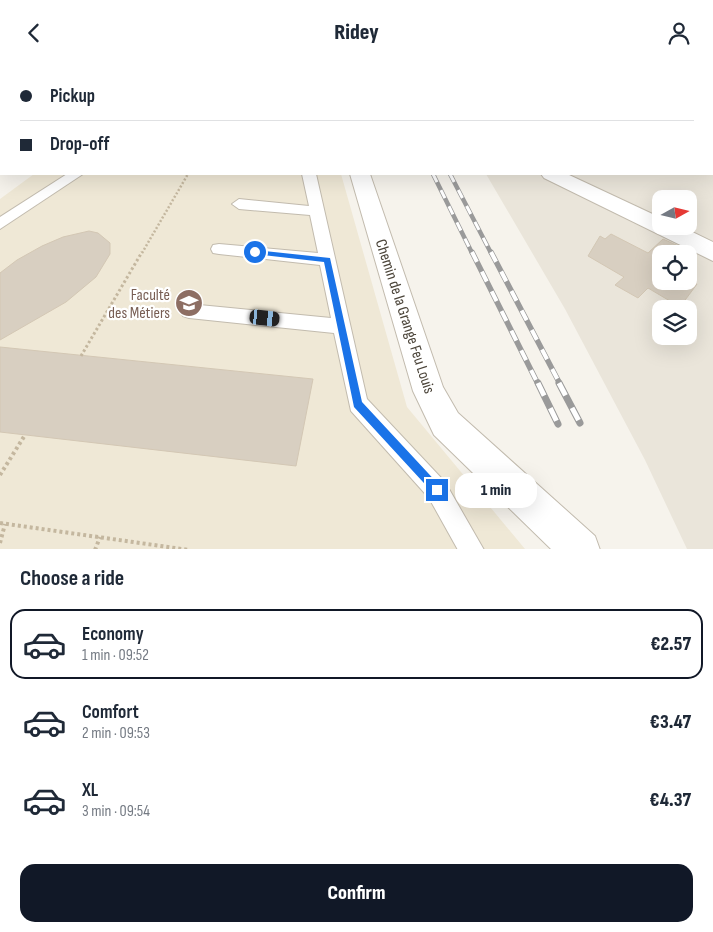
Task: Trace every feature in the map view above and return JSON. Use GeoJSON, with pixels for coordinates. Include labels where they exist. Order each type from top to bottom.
{"type":"FeatureCollection","features":[{"type":"Feature","properties":{"kind":"street","name":"Chemin de la Grange Feu Louis"},"geometry":{"type":"LineString","coordinates":[[360,175],[428,391],[446,424],[581,549]]}},
{"type":"Feature","properties":{"kind":"street"},"geometry":{"type":"LineString","coordinates":[[553,175],[713,252]]}},
{"type":"Feature","properties":{"kind":"lane"},"geometry":{"type":"LineString","coordinates":[[0,224],[74,175]]}},
{"type":"Feature","properties":{"kind":"lane"},"geometry":{"type":"LineString","coordinates":[[310,175],[358,404],[437,490],[472,549]]}},
{"type":"Feature","properties":{"kind":"lane"},"geometry":{"type":"LineString","coordinates":[[239,204],[317,211]]}},
{"type":"Feature","properties":{"kind":"lane"},"geometry":{"type":"LineString","coordinates":[[219,249],[327,259]]}},
{"type":"Feature","properties":{"kind":"lane"},"geometry":{"type":"LineString","coordinates":[[188,311],[341,325]]}},
{"type":"Feature","properties":{"kind":"path"},"geometry":{"type":"LineString","coordinates":[[81,356],[187,175]]}},
{"type":"Feature","properties":{"kind":"path"},"geometry":{"type":"LineString","coordinates":[[0,475],[24,435]]}},
{"type":"Feature","properties":{"kind":"path"},"geometry":{"type":"LineString","coordinates":[[0,543],[2,524],[189,549]]}},
{"type":"Feature","properties":{"kind":"path"},"geometry":{"type":"LineString","coordinates":[[95,549],[100,537]]}},
{"type":"Feature","properties":{"kind":"shaded area","name":"Faculté des Métiers"},"geometry":{"type":"Polygon","coordinates":[[[33,175],[341,175],[407,407],[525,549],[0,549],[0,199],[33,175]]]}},
{"type":"Feature","properties":{"kind":"shaded area"},"geometry":{"type":"Polygon","coordinates":[[[487,175],[713,175],[713,549],[687,549],[645,460],[565,309],[487,175]]]}},
{"type":"Feature","properties":{"kind":"building"},"geometry":{"type":"Polygon","coordinates":[[[89,231],[98,233],[110,243],[110,254],[96,277],[66,302],[0,340],[0,273],[17,260],[42,246],[63,237],[89,231]]]}},
{"type":"Feature","properties":{"kind":"building"},"geometry":{"type":"Polygon","coordinates":[[[611,234],[648,253],[652,249],[652,290],[693,290],[685,300],[668,300],[648,288],[638,298],[615,285],[624,277],[588,256],[600,236],[605,239],[611,234]]]}},
{"type":"Feature","properties":{"kind":"building"},"geometry":{"type":"Polygon","coordinates":[[[663,239],[676,245],[657,245],[663,239]]]}},
{"type":"Feature","properties":{"kind":"building"},"geometry":{"type":"Polygon","coordinates":[[[0,347],[313,379],[296,466],[0,432],[0,347]]]}},
{"type":"Feature","properties":{"kind":"railway"},"geometry":{"type":"LineString","coordinates":[[433,175],[472,253]]}},
{"type":"Feature","properties":{"kind":"railway"},"geometry":{"type":"LineString","coordinates":[[451,175],[491,253]]}},
{"type":"Feature","properties":{"kind":"railway"},"geometry":{"type":"LineString","coordinates":[[472,252],[538,384]]}},
{"type":"Feature","properties":{"kind":"railway"},"geometry":{"type":"LineString","coordinates":[[491,252],[560,384]]}},
{"type":"Feature","properties":{"kind":"railway"},"geometry":{"type":"LineString","coordinates":[[538,383],[558,424]]}},
{"type":"Feature","properties":{"kind":"railway"},"geometry":{"type":"LineString","coordinates":[[559,383],[580,423]]}},
{"type":"Feature","properties":{"kind":"place","name":"Faculté des Métiers"},"geometry":{"type":"Point","coordinates":[189,303]}},
{"type":"Feature","properties":{"kind":"route"},"geometry":{"type":"LineString","coordinates":[[255,252],[327,259],[358,404],[437,490]]}}]}
